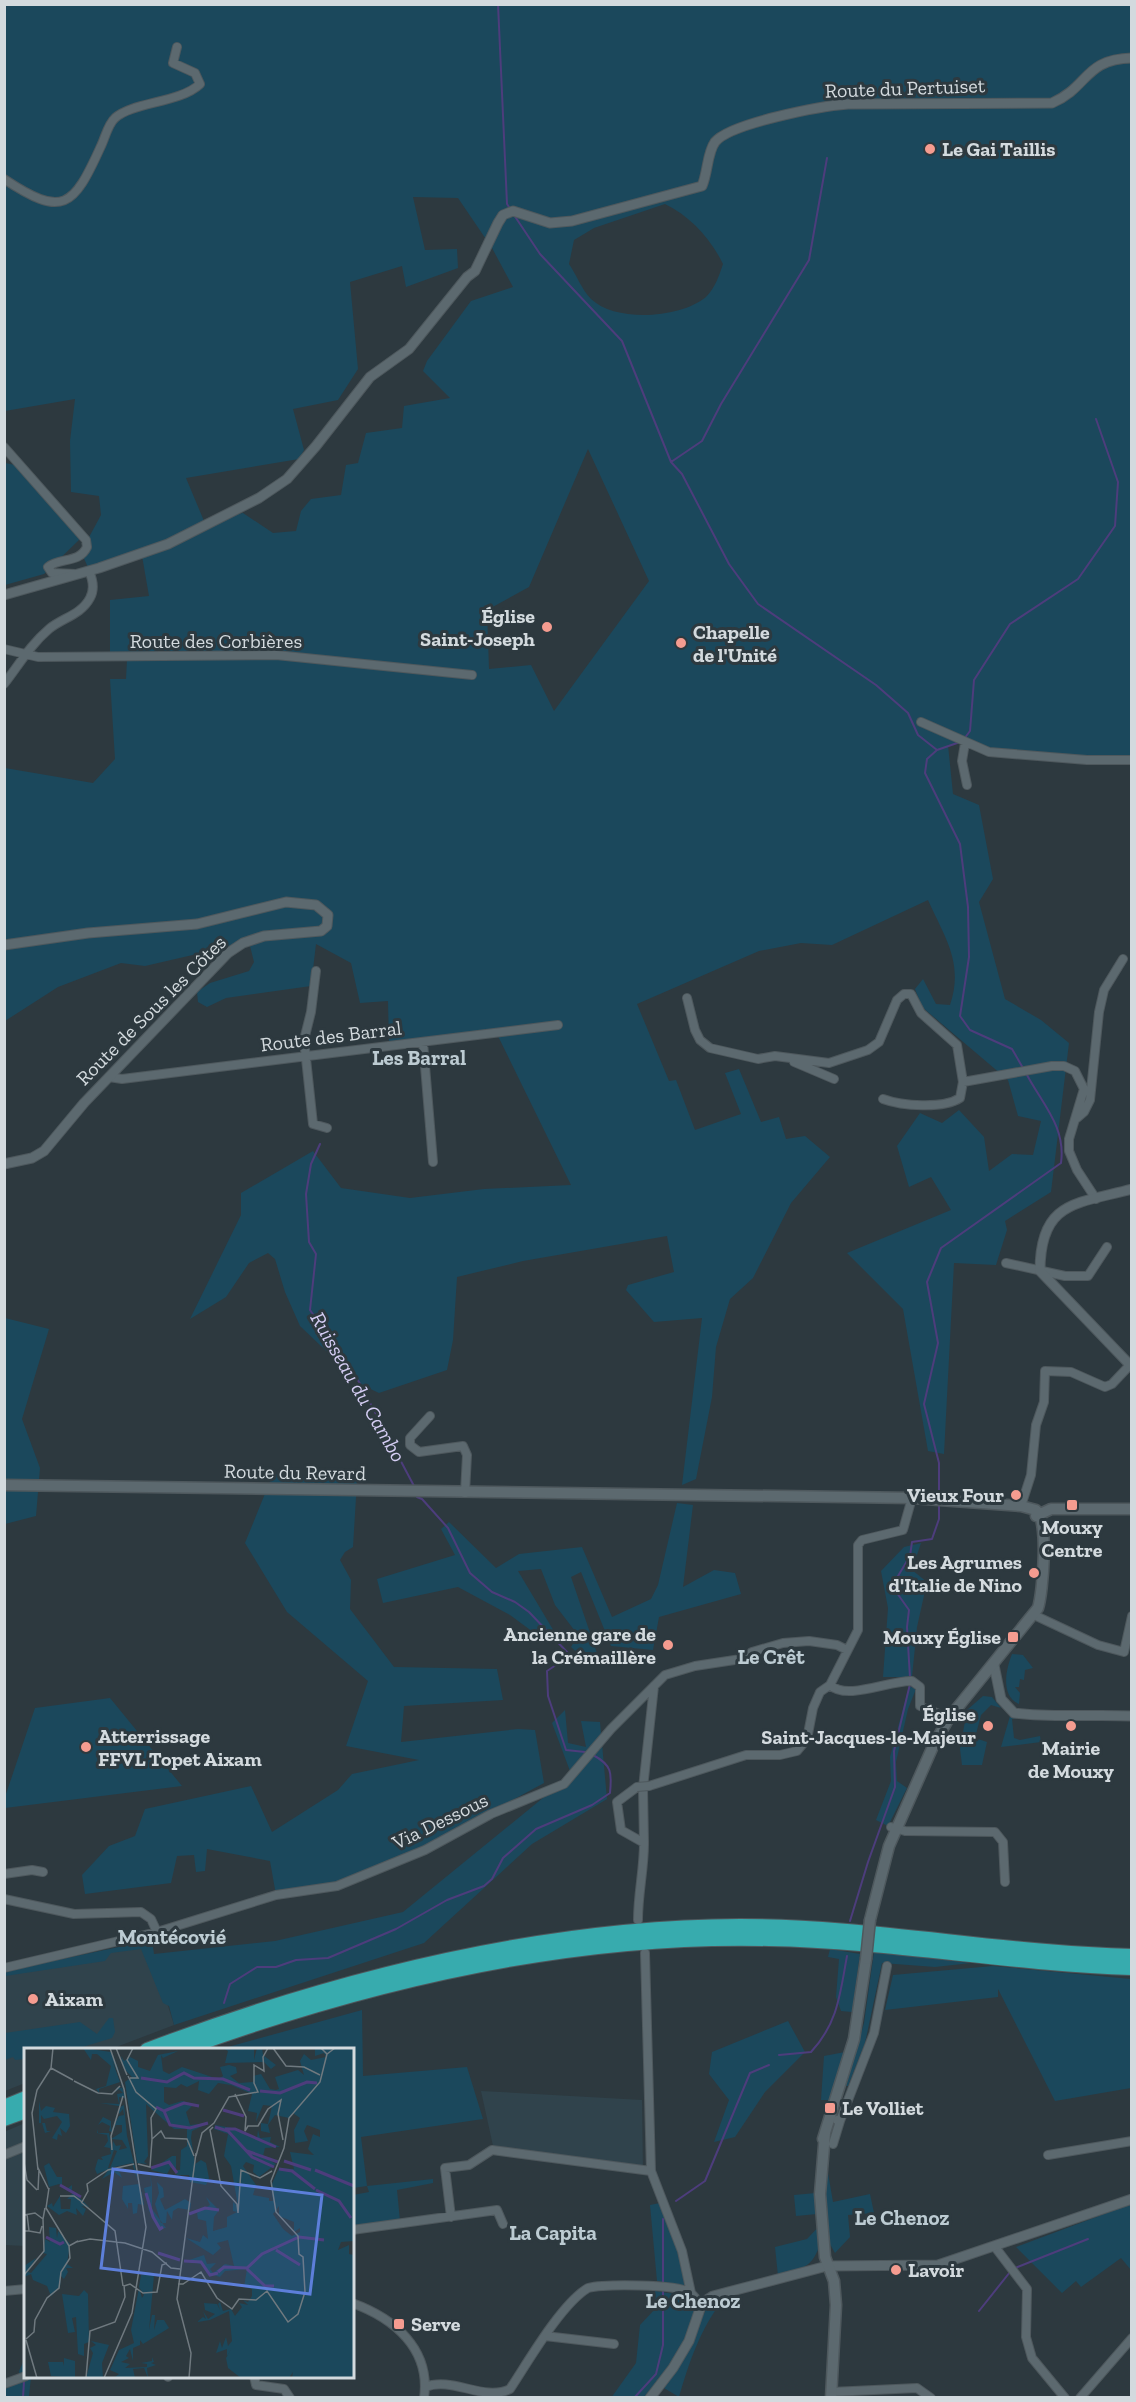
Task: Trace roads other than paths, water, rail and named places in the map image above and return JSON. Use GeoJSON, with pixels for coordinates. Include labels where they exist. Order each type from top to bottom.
{"type":"FeatureCollection","features":[{"type":"Feature","properties":{"kind":"highway"},"geometry":{"type":"LineString","coordinates":[[150,2048],[245,2015],[375,1977],[507,1949],[644,1931],[721,1926],[803,1928],[1034,1951],[1131,1956]]}},
{"type":"Feature","properties":{"kind":"highway"},"geometry":{"type":"LineString","coordinates":[[184,2048],[298,2011],[403,1983],[524,1959],[644,1942],[710,1939],[803,1940],[1024,1962],[1131,1968]]}},
{"type":"Feature","properties":{"kind":"highway"},"geometry":{"type":"LineString","coordinates":[[4,2106],[24,2099]]}},
{"type":"Feature","properties":{"kind":"highway"},"geometry":{"type":"LineString","coordinates":[[4,2119],[24,2112]]}},
{"type":"Feature","properties":{"kind":"main road","name":"Route du Revard"},"geometry":{"type":"LineString","coordinates":[[4,1485],[729,1496],[798,1503],[858,1497],[932,1498],[1016,1506],[1038,1515]]}},
{"type":"Feature","properties":{"kind":"main road"},"geometry":{"type":"LineString","coordinates":[[831,2395],[836,2305],[834,2281],[828,2266],[817,2167],[825,2133],[835,2119],[854,2039],[870,1920],[893,1828],[949,1718],[1034,1615],[1042,1592],[1043,1528],[1038,1515],[1051,1509],[1131,1509]]}},
{"type":"Feature","properties":{"kind":"street"},"geometry":{"type":"LineString","coordinates":[[4,179],[34,199],[55,204],[70,198],[84,180],[113,119],[125,111],[151,105],[200,84],[195,73],[173,63],[177,47]]}},
{"type":"Feature","properties":{"kind":"street","name":"Route du Pertuiset"},"geometry":{"type":"LineString","coordinates":[[89,571],[168,544],[259,498],[287,479],[370,377],[409,349],[467,277],[475,271],[503,215],[513,211],[549,224],[572,221],[702,186],[712,146],[731,130],[832,105],[1052,103],[1069,94],[1092,69],[1108,59],[1131,58]]}},
{"type":"Feature","properties":{"kind":"street"},"geometry":{"type":"LineString","coordinates":[[4,447],[86,540],[87,548],[83,554],[73,560],[48,567],[50,573],[72,572],[77,575]]}},
{"type":"Feature","properties":{"kind":"street"},"geometry":{"type":"LineString","coordinates":[[4,595],[89,571],[93,586],[88,602],[78,612],[48,630],[26,654],[4,684]]}},
{"type":"Feature","properties":{"kind":"street","name":"Route des Corbières"},"geometry":{"type":"LineString","coordinates":[[4,649],[38,657],[276,655],[472,675]]}},
{"type":"Feature","properties":{"kind":"street"},"geometry":{"type":"LineString","coordinates":[[921,722],[989,752],[1086,760],[1131,760]]}},
{"type":"Feature","properties":{"kind":"street"},"geometry":{"type":"LineString","coordinates":[[963,742],[962,761],[967,785]]}},
{"type":"Feature","properties":{"kind":"street","name":"Route de Sous les Côtes"},"geometry":{"type":"LineString","coordinates":[[4,945],[88,933],[197,924],[286,902],[316,905],[328,915],[327,926],[321,931],[264,936],[228,953],[60,1128],[40,1155],[4,1164]]}},
{"type":"Feature","properties":{"kind":"street"},"geometry":{"type":"LineString","coordinates":[[1076,1119],[1084,1112],[1090,1100],[1099,1012],[1104,990],[1123,959]]}},
{"type":"Feature","properties":{"kind":"street"},"geometry":{"type":"LineString","coordinates":[[316,971],[311,1012],[304,1040],[305,1056],[313,1124],[327,1128]]}},
{"type":"Feature","properties":{"kind":"street"},"geometry":{"type":"LineString","coordinates":[[687,998],[694,1030],[700,1040],[710,1048],[758,1059],[775,1056],[829,1063],[868,1050],[879,1042],[897,1000],[904,994],[911,994],[921,1012],[957,1045],[963,1082],[960,1098],[952,1103],[900,1105],[883,1100]]}},
{"type":"Feature","properties":{"kind":"street","name":"Route des Barral"},"geometry":{"type":"LineString","coordinates":[[109,1077],[122,1079],[558,1025]]}},
{"type":"Feature","properties":{"kind":"street"},"geometry":{"type":"LineString","coordinates":[[423,1041],[433,1162]]}},
{"type":"Feature","properties":{"kind":"street"},"geometry":{"type":"LineString","coordinates":[[789,1059],[834,1079]]}},
{"type":"Feature","properties":{"kind":"street"},"geometry":{"type":"LineString","coordinates":[[963,1082],[1052,1065],[1068,1067],[1078,1074],[1083,1083],[1069,1151],[1077,1170],[1096,1199]]}},
{"type":"Feature","properties":{"kind":"street"},"geometry":{"type":"LineString","coordinates":[[1040,1271],[1047,1229],[1053,1218],[1066,1207],[1131,1189]]}},
{"type":"Feature","properties":{"kind":"street"},"geometry":{"type":"LineString","coordinates":[[1006,1263],[1040,1271],[1088,1276],[1107,1247]]}},
{"type":"Feature","properties":{"kind":"street"},"geometry":{"type":"LineString","coordinates":[[1016,1506],[1031,1475],[1036,1425],[1044,1402],[1045,1371],[1071,1372],[1105,1387],[1131,1366],[1040,1271]]}},
{"type":"Feature","properties":{"kind":"street"},"geometry":{"type":"LineString","coordinates":[[430,1416],[410,1438],[410,1446],[418,1452],[463,1446],[467,1455],[465,1493]]}},
{"type":"Feature","properties":{"kind":"street"},"geometry":{"type":"LineString","coordinates":[[644,1843],[621,1830],[617,1802],[637,1787],[649,1786],[746,1755],[780,1755],[797,1751],[807,1739],[813,1708],[820,1692],[830,1685],[858,1629],[858,1545],[862,1540],[903,1530],[912,1498]]}},
{"type":"Feature","properties":{"kind":"street"},"geometry":{"type":"LineString","coordinates":[[1034,1615],[1098,1645],[1124,1652],[1131,1616]]}},
{"type":"Feature","properties":{"kind":"street","name":"Via Dessous"},"geometry":{"type":"LineString","coordinates":[[4,1968],[158,1932],[276,1895],[337,1886],[425,1850],[491,1814],[564,1784],[612,1729],[665,1676],[695,1666],[741,1659],[752,1652],[783,1643],[809,1641],[837,1645],[847,1650]]}},
{"type":"Feature","properties":{"kind":"street"},"geometry":{"type":"LineString","coordinates":[[994,1665],[1001,1699],[1014,1713],[1060,1717],[1076,1714],[1131,1716]]}},
{"type":"Feature","properties":{"kind":"street"},"geometry":{"type":"LineString","coordinates":[[830,1685],[849,1691],[912,1682],[921,1690],[921,1706],[949,1718]]}},
{"type":"Feature","properties":{"kind":"street"},"geometry":{"type":"LineString","coordinates":[[638,1920],[644,1843],[643,1788],[654,1686]]}},
{"type":"Feature","properties":{"kind":"street"},"geometry":{"type":"LineString","coordinates":[[893,1828],[967,1834],[995,1832],[1003,1842],[1005,1882]]}},
{"type":"Feature","properties":{"kind":"street"},"geometry":{"type":"LineString","coordinates":[[4,1874],[43,1872]]}},
{"type":"Feature","properties":{"kind":"street"},"geometry":{"type":"LineString","coordinates":[[4,1899],[74,1914],[141,1912],[151,1919],[158,1932]]}},
{"type":"Feature","properties":{"kind":"street"},"geometry":{"type":"LineString","coordinates":[[645,1953],[651,2170],[679,2243],[694,2297],[689,2341],[673,2368],[650,2397]]}},
{"type":"Feature","properties":{"kind":"street"},"geometry":{"type":"LineString","coordinates":[[833,2144],[835,2119],[874,2033],[887,1966]]}},
{"type":"Feature","properties":{"kind":"street"},"geometry":{"type":"LineString","coordinates":[[1048,2155],[1131,2141]]}},
{"type":"Feature","properties":{"kind":"street"},"geometry":{"type":"LineString","coordinates":[[4,2155],[24,2147]]}},
{"type":"Feature","properties":{"kind":"street"},"geometry":{"type":"LineString","coordinates":[[451,2217],[445,2168],[470,2165],[492,2150],[651,2170]]}},
{"type":"Feature","properties":{"kind":"street"},"geometry":{"type":"LineString","coordinates":[[427,2385],[495,2397],[502,2395],[510,2389],[545,2336],[576,2297],[588,2288],[653,2286],[694,2297],[828,2266],[938,2265],[1131,2199]]}},
{"type":"Feature","properties":{"kind":"street"},"geometry":{"type":"LineString","coordinates":[[354,2230],[497,2210],[503,2224]]}},
{"type":"Feature","properties":{"kind":"street"},"geometry":{"type":"LineString","coordinates":[[995,2247],[1027,2289],[1026,2337],[1032,2358],[1065,2397]]}},
{"type":"Feature","properties":{"kind":"street"},"geometry":{"type":"LineString","coordinates":[[4,2291],[24,2289]]}},
{"type":"Feature","properties":{"kind":"street"},"geometry":{"type":"LineString","coordinates":[[354,2304],[368,2310],[408,2336],[415,2348],[427,2385],[424,2397]]}},
{"type":"Feature","properties":{"kind":"street"},"geometry":{"type":"LineString","coordinates":[[545,2336],[614,2344]]}},
{"type":"Feature","properties":{"kind":"street"},"geometry":{"type":"LineString","coordinates":[[1080,2397],[1131,2338]]}},
{"type":"Feature","properties":{"kind":"street"},"geometry":{"type":"LineString","coordinates":[[4,2384],[24,2377]]}},
{"type":"Feature","properties":{"kind":"street"},"geometry":{"type":"LineString","coordinates":[[254,2378],[256,2385],[284,2390],[290,2397]]}},
{"type":"Feature","properties":{"kind":"street"},"geometry":{"type":"LineString","coordinates":[[831,2395],[917,2388],[932,2397]]}},
{"type":"Feature","properties":{"kind":"waterway"},"geometry":{"type":"LineString","coordinates":[[498,4],[507,204],[511,210]]}},
{"type":"Feature","properties":{"kind":"waterway"},"geometry":{"type":"LineString","coordinates":[[671,462],[702,441],[721,404],[809,260],[827,158]]}},
{"type":"Feature","properties":{"kind":"waterway"},"geometry":{"type":"LineString","coordinates":[[514,215],[540,254],[622,341],[671,462],[682,474],[729,564],[758,604],[876,685],[908,713],[918,735],[937,750],[927,759],[925,773],[960,844],[968,907],[969,957],[960,1016],[970,1030],[1012,1049],[1023,1068]]}},
{"type":"Feature","properties":{"kind":"waterway"},"geometry":{"type":"LineString","coordinates":[[964,739],[970,731],[974,680],[1010,624],[1078,579],[1115,526],[1118,482],[1096,419]]}},
{"type":"Feature","properties":{"kind":"waterway"},"geometry":{"type":"LineString","coordinates":[[937,750],[960,742]]}},
{"type":"Feature","properties":{"kind":"waterway"},"geometry":{"type":"LineString","coordinates":[[939,1495],[939,1463],[924,1404],[938,1343],[927,1282],[941,1248],[1061,1163],[1062,1150],[1057,1127],[1027,1075]]}},
{"type":"Feature","properties":{"kind":"waterway","name":"Ruisseau du Cambo"},"geometry":{"type":"LineString","coordinates":[[320,1144],[311,1164],[306,1194],[309,1242],[316,1254],[310,1310],[359,1382],[414,1486]]}},
{"type":"Feature","properties":{"kind":"waterway","name":"Ruisseau du Cambo"},"geometry":{"type":"LineString","coordinates":[[417,1497],[422,1499],[448,1528],[470,1573],[492,1592],[515,1602],[529,1612],[568,1653]]}},
{"type":"Feature","properties":{"kind":"waterway"},"geometry":{"type":"LineString","coordinates":[[910,1678],[907,1627],[909,1610],[892,1586],[910,1556],[912,1542],[932,1539],[939,1519],[939,1504]]}},
{"type":"Feature","properties":{"kind":"waterway","name":"Ruisseau du Cambo"},"geometry":{"type":"LineString","coordinates":[[565,1659],[547,1671],[548,1696],[566,1750],[585,1752]]}},
{"type":"Feature","properties":{"kind":"waterway"},"geometry":{"type":"LineString","coordinates":[[850,1921],[895,1787],[894,1751],[910,1684]]}},
{"type":"Feature","properties":{"kind":"waterway","name":"Ruisseau du Cambo"},"geometry":{"type":"LineString","coordinates":[[224,2003],[230,1984],[257,1967],[276,1967],[296,1960],[328,1958],[396,1929],[447,1900],[484,1886],[492,1879],[503,1858],[536,1829],[592,1805],[610,1793],[609,1770],[604,1762],[593,1755]]}},
{"type":"Feature","properties":{"kind":"waterway"},"geometry":{"type":"LineString","coordinates":[[779,2055],[811,2052],[820,2041],[836,2007],[847,1956]]}},
{"type":"Feature","properties":{"kind":"waterway"},"geometry":{"type":"LineString","coordinates":[[676,2201],[705,2181],[750,2073],[769,2065]]}},
{"type":"Feature","properties":{"kind":"waterway"},"geometry":{"type":"LineString","coordinates":[[663,2219],[663,2284]]}},
{"type":"Feature","properties":{"kind":"waterway"},"geometry":{"type":"LineString","coordinates":[[1015,2268],[1088,2239]]}},
{"type":"Feature","properties":{"kind":"waterway"},"geometry":{"type":"LineString","coordinates":[[979,2311],[1010,2272]]}},
{"type":"Feature","properties":{"kind":"waterway"},"geometry":{"type":"LineString","coordinates":[[634,2398],[656,2374],[663,2345],[663,2290]]}},
{"type":"Feature","properties":{"kind":"waterway"},"geometry":{"type":"LineString","coordinates":[[23,2398],[24,2381]]}},
{"type":"Feature","properties":{"kind":"place","name":"Le Gai Taillis"},"geometry":{"type":"Point","coordinates":[930,149]}},
{"type":"Feature","properties":{"kind":"place","name":"Église Saint-Joseph"},"geometry":{"type":"Point","coordinates":[547,627]}},
{"type":"Feature","properties":{"kind":"place","name":"Chapelle de l'Unité"},"geometry":{"type":"Point","coordinates":[681,643]}},
{"type":"Feature","properties":{"kind":"place","name":"Vieux Four"},"geometry":{"type":"Point","coordinates":[1016,1495]}},
{"type":"Feature","properties":{"kind":"place","name":"Mouxy Centre"},"geometry":{"type":"Point","coordinates":[1072,1505]}},
{"type":"Feature","properties":{"kind":"place","name":"Les Agrumes d'Italie de Nino"},"geometry":{"type":"Point","coordinates":[1034,1573]}},
{"type":"Feature","properties":{"kind":"place","name":"Mouxy Église"},"geometry":{"type":"Point","coordinates":[1013,1637]}},
{"type":"Feature","properties":{"kind":"place","name":"Ancienne gare de la Crémaillère"},"geometry":{"type":"Point","coordinates":[668,1645]}},
{"type":"Feature","properties":{"kind":"place","name":"Église Saint-Jacques-le-Majeur"},"geometry":{"type":"Point","coordinates":[988,1726]}},
{"type":"Feature","properties":{"kind":"place","name":"Mairie de Mouxy"},"geometry":{"type":"Point","coordinates":[1071,1726]}},
{"type":"Feature","properties":{"kind":"place","name":"Atterrissage FFVL Topet Aixam"},"geometry":{"type":"Point","coordinates":[86,1747]}},
{"type":"Feature","properties":{"kind":"place","name":"Aixam"},"geometry":{"type":"Point","coordinates":[33,1999]}},
{"type":"Feature","properties":{"kind":"place","name":"Le Volliet"},"geometry":{"type":"Point","coordinates":[830,2108]}},
{"type":"Feature","properties":{"kind":"place","name":"Lavoir"},"geometry":{"type":"Point","coordinates":[896,2270]}},
{"type":"Feature","properties":{"kind":"place","name":"Serve"},"geometry":{"type":"Point","coordinates":[399,2324]}},
{"type":"Feature","properties":{"kind":"district","name":"Les Barral"},"geometry":{"type":"Point","coordinates":[419,1058]}},
{"type":"Feature","properties":{"kind":"district","name":"Le Crêt"},"geometry":{"type":"Point","coordinates":[771,1657]}},
{"type":"Feature","properties":{"kind":"district","name":"Montécovié"},"geometry":{"type":"Point","coordinates":[172,1937]}},
{"type":"Feature","properties":{"kind":"district","name":"Le Chenoz"},"geometry":{"type":"Point","coordinates":[902,2218]}},
{"type":"Feature","properties":{"kind":"district","name":"La Capita"},"geometry":{"type":"Point","coordinates":[553,2233]}},
{"type":"Feature","properties":{"kind":"district","name":"Le Chenoz"},"geometry":{"type":"Point","coordinates":[693,2301]}}]}
